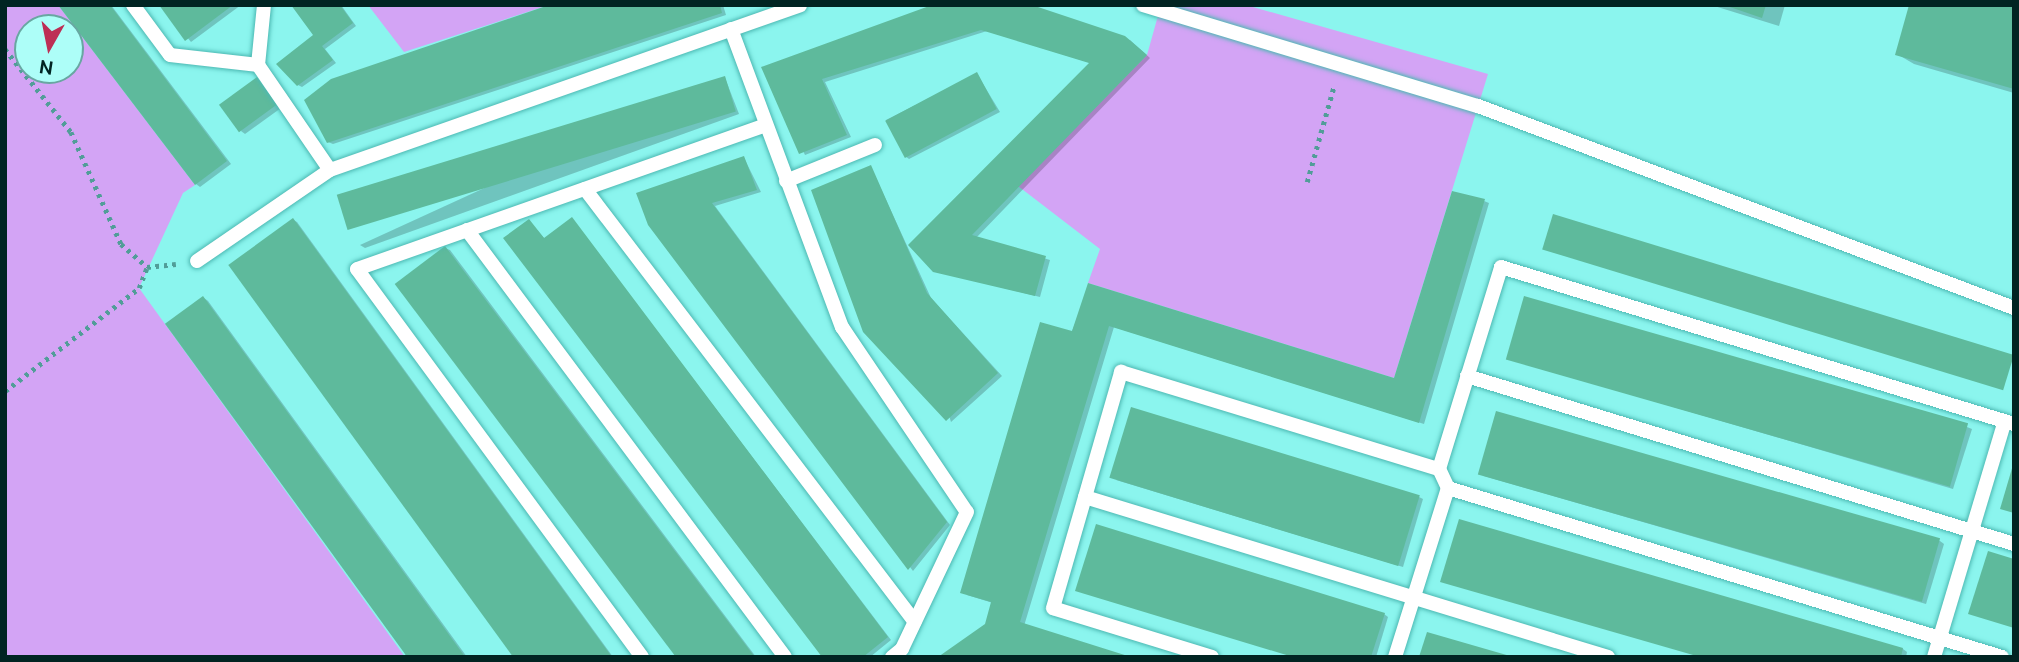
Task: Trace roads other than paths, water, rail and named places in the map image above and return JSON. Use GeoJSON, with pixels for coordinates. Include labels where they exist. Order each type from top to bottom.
{"type":"FeatureCollection","features":[{"type":"Feature","properties":{"kind":"lane"},"geometry":{"type":"LineString","coordinates":[[133,5],[170,55],[258,65]]}},
{"type":"Feature","properties":{"kind":"lane"},"geometry":{"type":"LineString","coordinates":[[264,5],[258,65],[330,170]]}},
{"type":"Feature","properties":{"kind":"lane"},"geometry":{"type":"LineString","coordinates":[[197,261],[330,170],[800,5]]}},
{"type":"Feature","properties":{"kind":"lane"},"geometry":{"type":"LineString","coordinates":[[1143,5],[1478,106],[2014,308]]}},
{"type":"Feature","properties":{"kind":"lane"},"geometry":{"type":"LineString","coordinates":[[731,29],[764,125],[842,327],[967,512],[902,649],[892,657]]}},
{"type":"Feature","properties":{"kind":"lane"},"geometry":{"type":"LineString","coordinates":[[642,657],[357,269],[764,125]]}},
{"type":"Feature","properties":{"kind":"lane"},"geometry":{"type":"LineString","coordinates":[[786,181],[875,145]]}},
{"type":"Feature","properties":{"kind":"lane"},"geometry":{"type":"LineString","coordinates":[[585,189],[915,622]]}},
{"type":"Feature","properties":{"kind":"lane"},"geometry":{"type":"LineString","coordinates":[[467,230],[785,657]]}},
{"type":"Feature","properties":{"kind":"lane"},"geometry":{"type":"LineString","coordinates":[[1395,657],[1448,488],[1439,469],[1501,267],[2009,423],[1972,531],[1934,657]]}},
{"type":"Feature","properties":{"kind":"lane"},"geometry":{"type":"LineString","coordinates":[[1212,657],[1053,608],[1121,372],[1439,469]]}},
{"type":"Feature","properties":{"kind":"lane"},"geometry":{"type":"LineString","coordinates":[[1467,376],[2014,544]]}},
{"type":"Feature","properties":{"kind":"lane"},"geometry":{"type":"LineString","coordinates":[[1448,488],[2002,657]]}},
{"type":"Feature","properties":{"kind":"lane"},"geometry":{"type":"LineString","coordinates":[[1085,497],[1608,657]]}}]}
